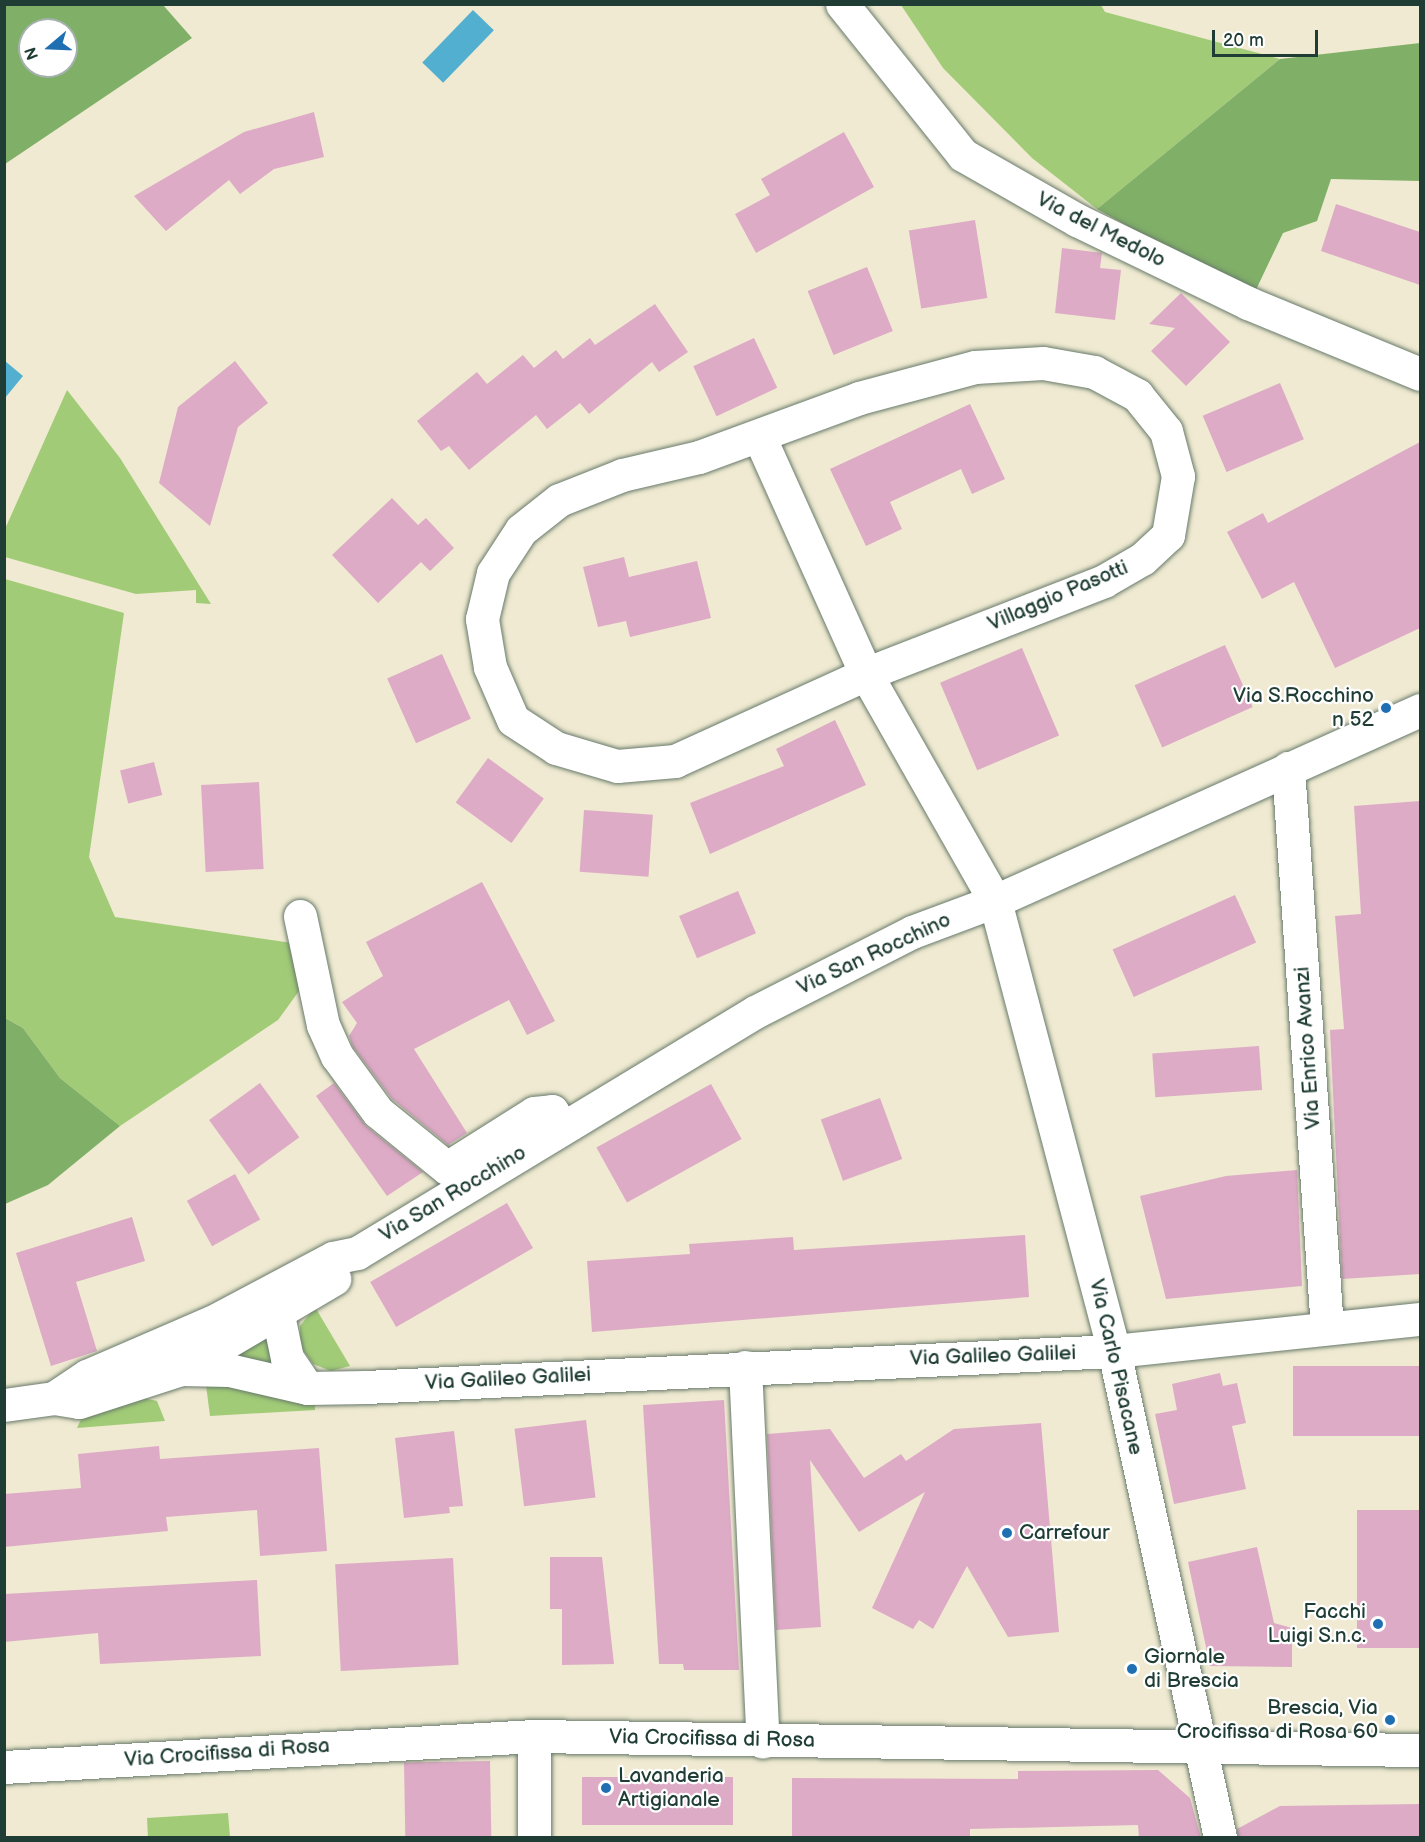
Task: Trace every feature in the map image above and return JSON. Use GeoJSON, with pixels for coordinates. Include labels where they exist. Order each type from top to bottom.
{"type":"FeatureCollection","features":[{"type":"Feature","properties":{"kind":"street","name":"Via del Medolo"},"geometry":{"type":"LineString","coordinates":[[842,4],[963,155],[1077,220],[1248,303],[1420,374]]}},
{"type":"Feature","properties":{"kind":"street","name":"Villaggio Pasotti"},"geometry":{"type":"LineString","coordinates":[[1043,363],[1094,372],[1137,395],[1166,430],[1179,476],[1168,535],[1142,559],[1104,581],[866,675],[675,761],[617,766],[556,748],[513,720],[490,667],[482,619],[493,573],[521,530],[559,500],[622,475],[759,436],[859,398],[975,367],[1043,363]]}},
{"type":"Feature","properties":{"kind":"street"},"geometry":{"type":"LineString","coordinates":[[759,436],[866,675],[995,901]]}},
{"type":"Feature","properties":{"kind":"street","name":"Via San Rocchino"},"geometry":{"type":"LineString","coordinates":[[54,1398],[87,1376],[212,1322],[333,1258],[357,1253],[755,1012],[912,932],[995,901],[1420,710]]}},
{"type":"Feature","properties":{"kind":"street","name":"Via Enrico Avanzi"},"geometry":{"type":"LineString","coordinates":[[1288,768],[1327,1328]]}},
{"type":"Feature","properties":{"kind":"street","name":"Via Carlo Pisacane"},"geometry":{"type":"LineString","coordinates":[[995,901],[1114,1351],[1220,1838]]}},
{"type":"Feature","properties":{"kind":"street"},"geometry":{"type":"LineString","coordinates":[[300,916],[323,1025],[337,1056],[378,1112],[447,1168],[534,1113],[552,1111],[562,1127]]}},
{"type":"Feature","properties":{"kind":"street","name":"Via San Rocchino"},"geometry":{"type":"LineString","coordinates":[[4,1405],[54,1398],[79,1402],[181,1369],[278,1315],[340,1275],[357,1253]]}},
{"type":"Feature","properties":{"kind":"street"},"geometry":{"type":"LineString","coordinates":[[278,1315],[288,1358],[307,1389]]}},
{"type":"Feature","properties":{"kind":"street","name":"Via Galileo Galilei"},"geometry":{"type":"LineString","coordinates":[[181,1369],[229,1370],[307,1389],[1114,1351],[1420,1319]]}},
{"type":"Feature","properties":{"kind":"street"},"geometry":{"type":"LineString","coordinates":[[745,1367],[763,1742]]}},
{"type":"Feature","properties":{"kind":"street"},"geometry":{"type":"LineString","coordinates":[[534,1736],[534,1838]]}},
{"type":"Feature","properties":{"kind":"street","name":"Via Crocifissa di Rosa"},"geometry":{"type":"LineString","coordinates":[[4,1767],[534,1736],[1201,1749],[1420,1750]]}},
{"type":"Feature","properties":{"kind":"green space"},"geometry":{"type":"Polygon","coordinates":[[[5,4],[163,5],[192,38],[5,164],[5,4]]]}},
{"type":"Feature","properties":{"kind":"green space"},"geometry":{"type":"Polygon","coordinates":[[[901,5],[1101,5],[1105,12],[1280,59],[1097,209],[1032,158],[943,68],[901,5]]]}},
{"type":"Feature","properties":{"kind":"green space"},"geometry":{"type":"Polygon","coordinates":[[[1420,43],[1420,181],[1331,179],[1317,221],[1283,233],[1253,296],[1097,209],[1280,59],[1420,43]]]}},
{"type":"Feature","properties":{"kind":"green space"},"geometry":{"type":"Polygon","coordinates":[[[67,390],[120,458],[211,604],[196,603],[196,590],[136,594],[5,557],[5,529],[67,390]]]}},
{"type":"Feature","properties":{"kind":"green space"},"geometry":{"type":"Polygon","coordinates":[[[5,579],[124,613],[89,857],[115,917],[299,944],[307,980],[278,1020],[120,1126],[60,1078],[23,1028],[5,1018],[5,579]]]}},
{"type":"Feature","properties":{"kind":"green space"},"geometry":{"type":"Polygon","coordinates":[[[5,1018],[23,1028],[60,1078],[120,1126],[48,1185],[5,1204],[5,1018]]]}},
{"type":"Feature","properties":{"kind":"green space"},"geometry":{"type":"Polygon","coordinates":[[[315,1307],[350,1366],[331,1371],[313,1364],[300,1346],[300,1326],[315,1307]]]}},
{"type":"Feature","properties":{"kind":"green space"},"geometry":{"type":"Polygon","coordinates":[[[266,1330],[285,1370],[226,1359],[266,1330]]]}},
{"type":"Feature","properties":{"kind":"green space"},"geometry":{"type":"Polygon","coordinates":[[[230,1381],[315,1402],[315,1410],[210,1416],[206,1385],[230,1381]]]}},
{"type":"Feature","properties":{"kind":"green space"},"geometry":{"type":"Polygon","coordinates":[[[144,1398],[157,1401],[165,1421],[77,1428],[82,1417],[144,1398]]]}},
{"type":"Feature","properties":{"kind":"green space"},"geometry":{"type":"Polygon","coordinates":[[[228,1813],[230,1837],[148,1837],[147,1818],[228,1813]]]}},
{"type":"Feature","properties":{"kind":"water"},"geometry":{"type":"Polygon","coordinates":[[[473,10],[494,30],[443,83],[422,63],[473,10]]]}},
{"type":"Feature","properties":{"kind":"water"},"geometry":{"type":"Polygon","coordinates":[[[5,361],[23,376],[5,398],[5,361]]]}},
{"type":"Feature","properties":{"kind":"building"},"geometry":{"type":"Polygon","coordinates":[[[314,112],[324,157],[274,169],[240,194],[229,180],[166,231],[134,196],[244,132],[314,112]]]}},
{"type":"Feature","properties":{"kind":"building"},"geometry":{"type":"Polygon","coordinates":[[[844,132],[874,187],[756,253],[735,214],[770,195],[761,179],[844,132]]]}},
{"type":"Feature","properties":{"kind":"building"},"geometry":{"type":"Polygon","coordinates":[[[1336,204],[1420,232],[1420,285],[1321,251],[1336,204]]]}},
{"type":"Feature","properties":{"kind":"building"},"geometry":{"type":"Polygon","coordinates":[[[975,220],[987,298],[921,309],[909,230],[975,220]]]}},
{"type":"Feature","properties":{"kind":"building"},"geometry":{"type":"Polygon","coordinates":[[[1062,248],[1102,253],[1100,268],[1121,270],[1115,320],[1055,313],[1062,248]]]}},
{"type":"Feature","properties":{"kind":"building"},"geometry":{"type":"Polygon","coordinates":[[[867,267],[893,331],[834,355],[808,291],[867,267]]]}},
{"type":"Feature","properties":{"kind":"building"},"geometry":{"type":"Polygon","coordinates":[[[1181,293],[1230,342],[1186,386],[1151,351],[1175,328],[1149,324],[1181,293]]]}},
{"type":"Feature","properties":{"kind":"building"},"geometry":{"type":"Polygon","coordinates":[[[655,304],[688,352],[659,372],[652,362],[589,414],[580,403],[547,429],[536,415],[469,470],[449,446],[441,451],[417,421],[477,372],[487,384],[523,355],[534,368],[556,350],[563,359],[590,338],[595,345],[655,304]]]}},
{"type":"Feature","properties":{"kind":"building"},"geometry":{"type":"Polygon","coordinates":[[[754,338],[777,388],[717,416],[693,366],[754,338]]]}},
{"type":"Feature","properties":{"kind":"building"},"geometry":{"type":"Polygon","coordinates":[[[235,361],[268,403],[238,427],[210,526],[159,483],[178,407],[235,361]]]}},
{"type":"Feature","properties":{"kind":"building"},"geometry":{"type":"Polygon","coordinates":[[[1280,383],[1304,439],[1227,472],[1203,416],[1280,383]]]}},
{"type":"Feature","properties":{"kind":"building"},"geometry":{"type":"Polygon","coordinates":[[[970,404],[1005,479],[972,494],[961,469],[890,502],[902,529],[866,546],[830,469],[970,404]]]}},
{"type":"Feature","properties":{"kind":"building"},"geometry":{"type":"Polygon","coordinates":[[[1420,442],[1420,628],[1335,668],[1294,582],[1262,599],[1227,532],[1263,513],[1268,523],[1420,442]]]}},
{"type":"Feature","properties":{"kind":"building"},"geometry":{"type":"Polygon","coordinates":[[[392,498],[418,525],[426,518],[454,548],[430,571],[421,562],[378,603],[332,555],[392,498]]]}},
{"type":"Feature","properties":{"kind":"building"},"geometry":{"type":"Polygon","coordinates":[[[624,557],[629,577],[697,561],[711,618],[630,637],[626,621],[598,627],[583,567],[624,557]]]}},
{"type":"Feature","properties":{"kind":"building"},"geometry":{"type":"Polygon","coordinates":[[[1225,645],[1253,707],[1162,747],[1135,685],[1225,645]]]}},
{"type":"Feature","properties":{"kind":"building"},"geometry":{"type":"Polygon","coordinates":[[[1022,648],[1059,735],[977,770],[940,683],[1022,648]]]}},
{"type":"Feature","properties":{"kind":"building"},"geometry":{"type":"Polygon","coordinates":[[[442,654],[471,719],[416,743],[387,678],[442,654]]]}},
{"type":"Feature","properties":{"kind":"building"},"geometry":{"type":"Polygon","coordinates":[[[835,720],[866,785],[710,854],[690,803],[784,766],[776,749],[835,720]]]}},
{"type":"Feature","properties":{"kind":"building"},"geometry":{"type":"Polygon","coordinates":[[[488,758],[544,799],[511,843],[456,802],[488,758]]]}},
{"type":"Feature","properties":{"kind":"building"},"geometry":{"type":"Polygon","coordinates":[[[154,762],[162,795],[128,803],[120,770],[154,762]]]}},
{"type":"Feature","properties":{"kind":"building"},"geometry":{"type":"Polygon","coordinates":[[[259,782],[264,869],[206,872],[201,785],[259,782]]]}},
{"type":"Feature","properties":{"kind":"building"},"geometry":{"type":"Polygon","coordinates":[[[1420,801],[1420,1274],[1342,1279],[1330,1030],[1344,1029],[1335,916],[1361,914],[1354,806],[1420,801]]]}},
{"type":"Feature","properties":{"kind":"building"},"geometry":{"type":"Polygon","coordinates":[[[584,810],[653,815],[649,877],[580,872],[584,810]]]}},
{"type":"Feature","properties":{"kind":"building"},"geometry":{"type":"Polygon","coordinates":[[[482,882],[555,1021],[527,1035],[509,1000],[414,1049],[467,1133],[448,1145],[392,1099],[353,1047],[349,1036],[357,1023],[342,1002],[383,976],[366,942],[482,882]]]}},
{"type":"Feature","properties":{"kind":"building"},"geometry":{"type":"Polygon","coordinates":[[[738,891],[756,933],[697,958],[679,916],[738,891]]]}},
{"type":"Feature","properties":{"kind":"building"},"geometry":{"type":"Polygon","coordinates":[[[1235,895],[1256,943],[1134,997],[1113,950],[1235,895]]]}},
{"type":"Feature","properties":{"kind":"building"},"geometry":{"type":"Polygon","coordinates":[[[1259,1046],[1262,1090],[1155,1097],[1152,1053],[1259,1046]]]}},
{"type":"Feature","properties":{"kind":"building"},"geometry":{"type":"Polygon","coordinates":[[[260,1083],[299,1137],[248,1174],[209,1120],[260,1083]]]}},
{"type":"Feature","properties":{"kind":"building"},"geometry":{"type":"Polygon","coordinates":[[[334,1083],[366,1126],[423,1172],[387,1196],[316,1096],[334,1083]]]}},
{"type":"Feature","properties":{"kind":"building"},"geometry":{"type":"Polygon","coordinates":[[[711,1084],[742,1139],[627,1203],[596,1148],[711,1084]]]}},
{"type":"Feature","properties":{"kind":"building"},"geometry":{"type":"Polygon","coordinates":[[[880,1098],[902,1159],[843,1181],[821,1120],[880,1098]]]}},
{"type":"Feature","properties":{"kind":"building"},"geometry":{"type":"Polygon","coordinates":[[[1297,1170],[1302,1286],[1166,1299],[1140,1196],[1226,1176],[1297,1170]]]}},
{"type":"Feature","properties":{"kind":"building"},"geometry":{"type":"Polygon","coordinates":[[[235,1174],[260,1219],[212,1246],[187,1201],[235,1174]]]}},
{"type":"Feature","properties":{"kind":"building"},"geometry":{"type":"Polygon","coordinates":[[[507,1203],[533,1248],[396,1327],[370,1282],[507,1203]]]}},
{"type":"Feature","properties":{"kind":"building"},"geometry":{"type":"Polygon","coordinates":[[[132,1217],[145,1261],[76,1282],[97,1351],[51,1366],[16,1253],[132,1217]]]}},
{"type":"Feature","properties":{"kind":"building"},"geometry":{"type":"Polygon","coordinates":[[[1025,1235],[1029,1297],[592,1332],[587,1261],[690,1254],[689,1244],[793,1237],[794,1250],[1025,1235]]]}},
{"type":"Feature","properties":{"kind":"building"},"geometry":{"type":"Polygon","coordinates":[[[1293,1366],[1420,1366],[1420,1436],[1293,1436],[1293,1366]]]}},
{"type":"Feature","properties":{"kind":"building"},"geometry":{"type":"Polygon","coordinates":[[[1220,1373],[1223,1386],[1237,1383],[1246,1423],[1232,1426],[1246,1489],[1174,1504],[1155,1414],[1177,1410],[1172,1384],[1220,1373]]]}},
{"type":"Feature","properties":{"kind":"building"},"geometry":{"type":"Polygon","coordinates":[[[724,1400],[739,1670],[684,1670],[683,1664],[659,1664],[643,1405],[724,1400]]]}},
{"type":"Feature","properties":{"kind":"building"},"geometry":{"type":"Polygon","coordinates":[[[586,1420],[596,1497],[524,1506],[515,1429],[586,1420]]]}},
{"type":"Feature","properties":{"kind":"building"},"geometry":{"type":"Polygon","coordinates":[[[1041,1423],[1059,1632],[1008,1637],[967,1566],[933,1629],[919,1620],[913,1629],[872,1608],[925,1492],[859,1532],[810,1460],[821,1627],[776,1630],[767,1434],[830,1429],[864,1478],[901,1454],[906,1461],[954,1429],[1041,1423]]]}},
{"type":"Feature","properties":{"kind":"building"},"geometry":{"type":"Polygon","coordinates":[[[454,1431],[463,1506],[449,1507],[450,1513],[404,1518],[395,1438],[454,1431]]]}},
{"type":"Feature","properties":{"kind":"building"},"geometry":{"type":"Polygon","coordinates":[[[159,1446],[160,1459],[319,1448],[327,1551],[260,1556],[257,1510],[166,1517],[168,1531],[4,1547],[4,1494],[81,1488],[78,1454],[159,1446]]]}},
{"type":"Feature","properties":{"kind":"building"},"geometry":{"type":"Polygon","coordinates":[[[1357,1510],[1420,1510],[1420,1648],[1357,1648],[1357,1510]]]}},
{"type":"Feature","properties":{"kind":"building"},"geometry":{"type":"Polygon","coordinates":[[[1257,1547],[1274,1623],[1292,1628],[1292,1667],[1210,1666],[1188,1562],[1257,1547]]]}},
{"type":"Feature","properties":{"kind":"building"},"geometry":{"type":"Polygon","coordinates":[[[550,1557],[602,1557],[614,1664],[562,1665],[562,1609],[550,1609],[550,1557]]]}},
{"type":"Feature","properties":{"kind":"building"},"geometry":{"type":"Polygon","coordinates":[[[453,1558],[459,1665],[341,1671],[335,1564],[453,1558]]]}},
{"type":"Feature","properties":{"kind":"building"},"geometry":{"type":"Polygon","coordinates":[[[257,1580],[261,1656],[100,1664],[98,1633],[4,1642],[4,1594],[257,1580]]]}},
{"type":"Feature","properties":{"kind":"building"},"geometry":{"type":"Polygon","coordinates":[[[490,1761],[491,1838],[405,1838],[404,1763],[490,1761]]]}},
{"type":"Feature","properties":{"kind":"building"},"geometry":{"type":"Polygon","coordinates":[[[1158,1770],[1190,1798],[1201,1838],[1139,1838],[1138,1825],[970,1829],[970,1838],[792,1837],[792,1778],[1018,1779],[1018,1771],[1158,1770]]]}},
{"type":"Feature","properties":{"kind":"building"},"geometry":{"type":"Polygon","coordinates":[[[582,1777],[733,1777],[733,1825],[582,1825],[582,1777]]]}},
{"type":"Feature","properties":{"kind":"building"},"geometry":{"type":"Polygon","coordinates":[[[1420,1804],[1420,1838],[1238,1838],[1237,1829],[1280,1806],[1420,1804]]]}},
{"type":"Feature","properties":{"kind":"place","name":"Via S.Rocchino n 52"},"geometry":{"type":"Point","coordinates":[1386,708]}},
{"type":"Feature","properties":{"kind":"place","name":"Carrefour"},"geometry":{"type":"Point","coordinates":[1007,1533]}},
{"type":"Feature","properties":{"kind":"place","name":"Facchi Luigi S.n.c."},"geometry":{"type":"Point","coordinates":[1378,1624]}},
{"type":"Feature","properties":{"kind":"place","name":"Giornale di Brescia"},"geometry":{"type":"Point","coordinates":[1132,1669]}},
{"type":"Feature","properties":{"kind":"place","name":"Brescia, Via Crocifissa di Rosa 60"},"geometry":{"type":"Point","coordinates":[1390,1720]}},
{"type":"Feature","properties":{"kind":"place","name":"Lavanderia Artigianale"},"geometry":{"type":"Point","coordinates":[606,1788]}}]}
